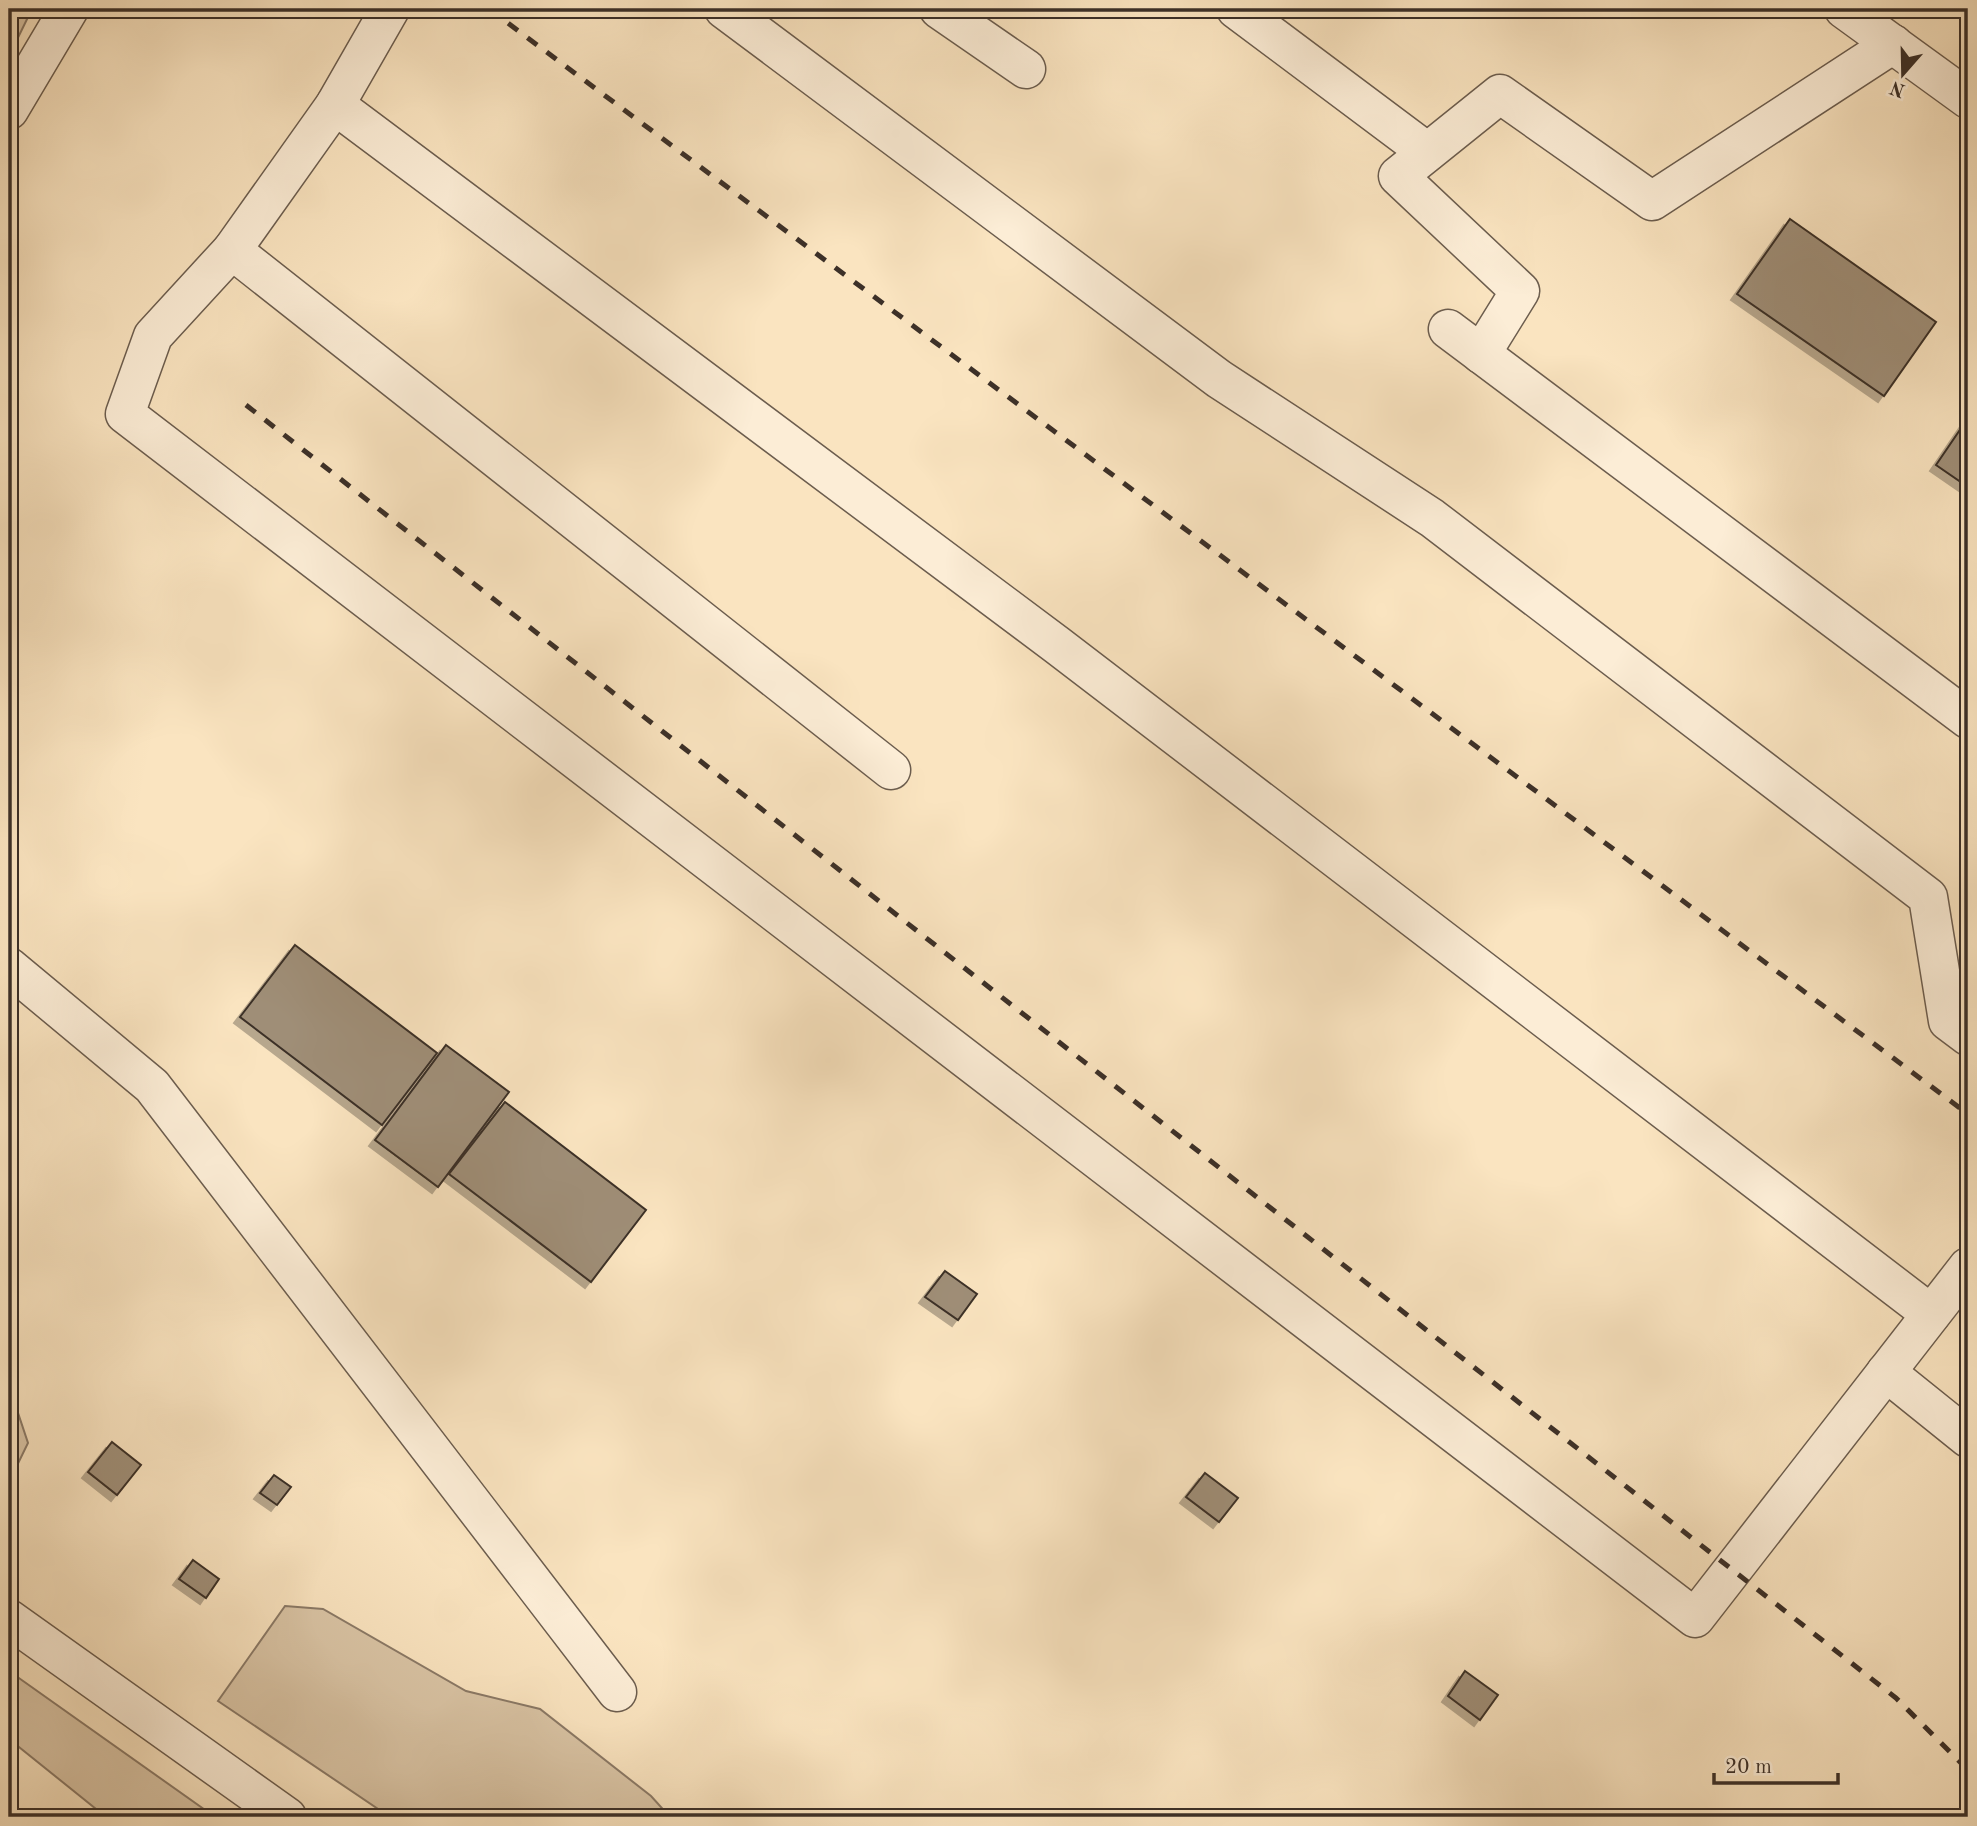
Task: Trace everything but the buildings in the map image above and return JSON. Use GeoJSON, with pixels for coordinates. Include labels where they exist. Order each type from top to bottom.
{"type":"FeatureCollection","features":[{"type":"Feature","properties":{"kind":"street"},"geometry":{"type":"LineString","coordinates":[[9,110],[69,9]]}},
{"type":"Feature","properties":{"kind":"street"},"geometry":{"type":"LineString","coordinates":[[390,9],[335,105],[232,250],[153,337],[125,414],[1695,1618],[1968,1267]]}},
{"type":"Feature","properties":{"kind":"street"},"geometry":{"type":"LineString","coordinates":[[724,9],[1219,379],[1432,518],[1928,897],[1948,1021],[1968,1036]]}},
{"type":"Feature","properties":{"kind":"street"},"geometry":{"type":"LineString","coordinates":[[939,9],[1026,69]]}},
{"type":"Feature","properties":{"kind":"street"},"geometry":{"type":"LineString","coordinates":[[1236,9],[1427,152]]}},
{"type":"Feature","properties":{"kind":"street"},"geometry":{"type":"LineString","coordinates":[[1844,9],[1968,99]]}},
{"type":"Feature","properties":{"kind":"street"},"geometry":{"type":"LineString","coordinates":[[1481,354],[1520,290],[1398,176],[1500,94],[1652,201],[1893,44]]}},
{"type":"Feature","properties":{"kind":"street"},"geometry":{"type":"LineString","coordinates":[[335,105],[1046,637],[1931,1314]]}},
{"type":"Feature","properties":{"kind":"street"},"geometry":{"type":"LineString","coordinates":[[232,250],[891,770]]}},
{"type":"Feature","properties":{"kind":"street"},"geometry":{"type":"LineString","coordinates":[[1448,329],[1968,719]]}},
{"type":"Feature","properties":{"kind":"street"},"geometry":{"type":"LineString","coordinates":[[9,967],[152,1086],[617,1692]]}},
{"type":"Feature","properties":{"kind":"street"},"geometry":{"type":"LineString","coordinates":[[1886,1372],[1968,1438]]}},
{"type":"Feature","properties":{"kind":"street"},"geometry":{"type":"LineString","coordinates":[[9,1619],[287,1817]]}},
{"type":"Feature","properties":{"kind":"shaded area"},"geometry":{"type":"Polygon","coordinates":[[[9,9],[32,9],[9,56],[9,9]]]}},
{"type":"Feature","properties":{"kind":"shaded area"},"geometry":{"type":"Polygon","coordinates":[[[9,1407],[18,1413],[28,1443],[9,1482],[9,1407]]]}},
{"type":"Feature","properties":{"kind":"shaded area"},"geometry":{"type":"Polygon","coordinates":[[[285,1606],[323,1609],[466,1691],[540,1709],[651,1796],[670,1817],[390,1817],[218,1701],[285,1606]]]}},
{"type":"Feature","properties":{"kind":"shaded area"},"geometry":{"type":"Polygon","coordinates":[[[9,1671],[215,1817],[106,1817],[9,1739],[9,1671]]]}},
{"type":"Feature","properties":{"kind":"railway"},"geometry":{"type":"LineString","coordinates":[[489,9],[1968,1114]]}},
{"type":"Feature","properties":{"kind":"railway"},"geometry":{"type":"LineString","coordinates":[[246,405],[1896,1698],[1968,1770]]}}]}
